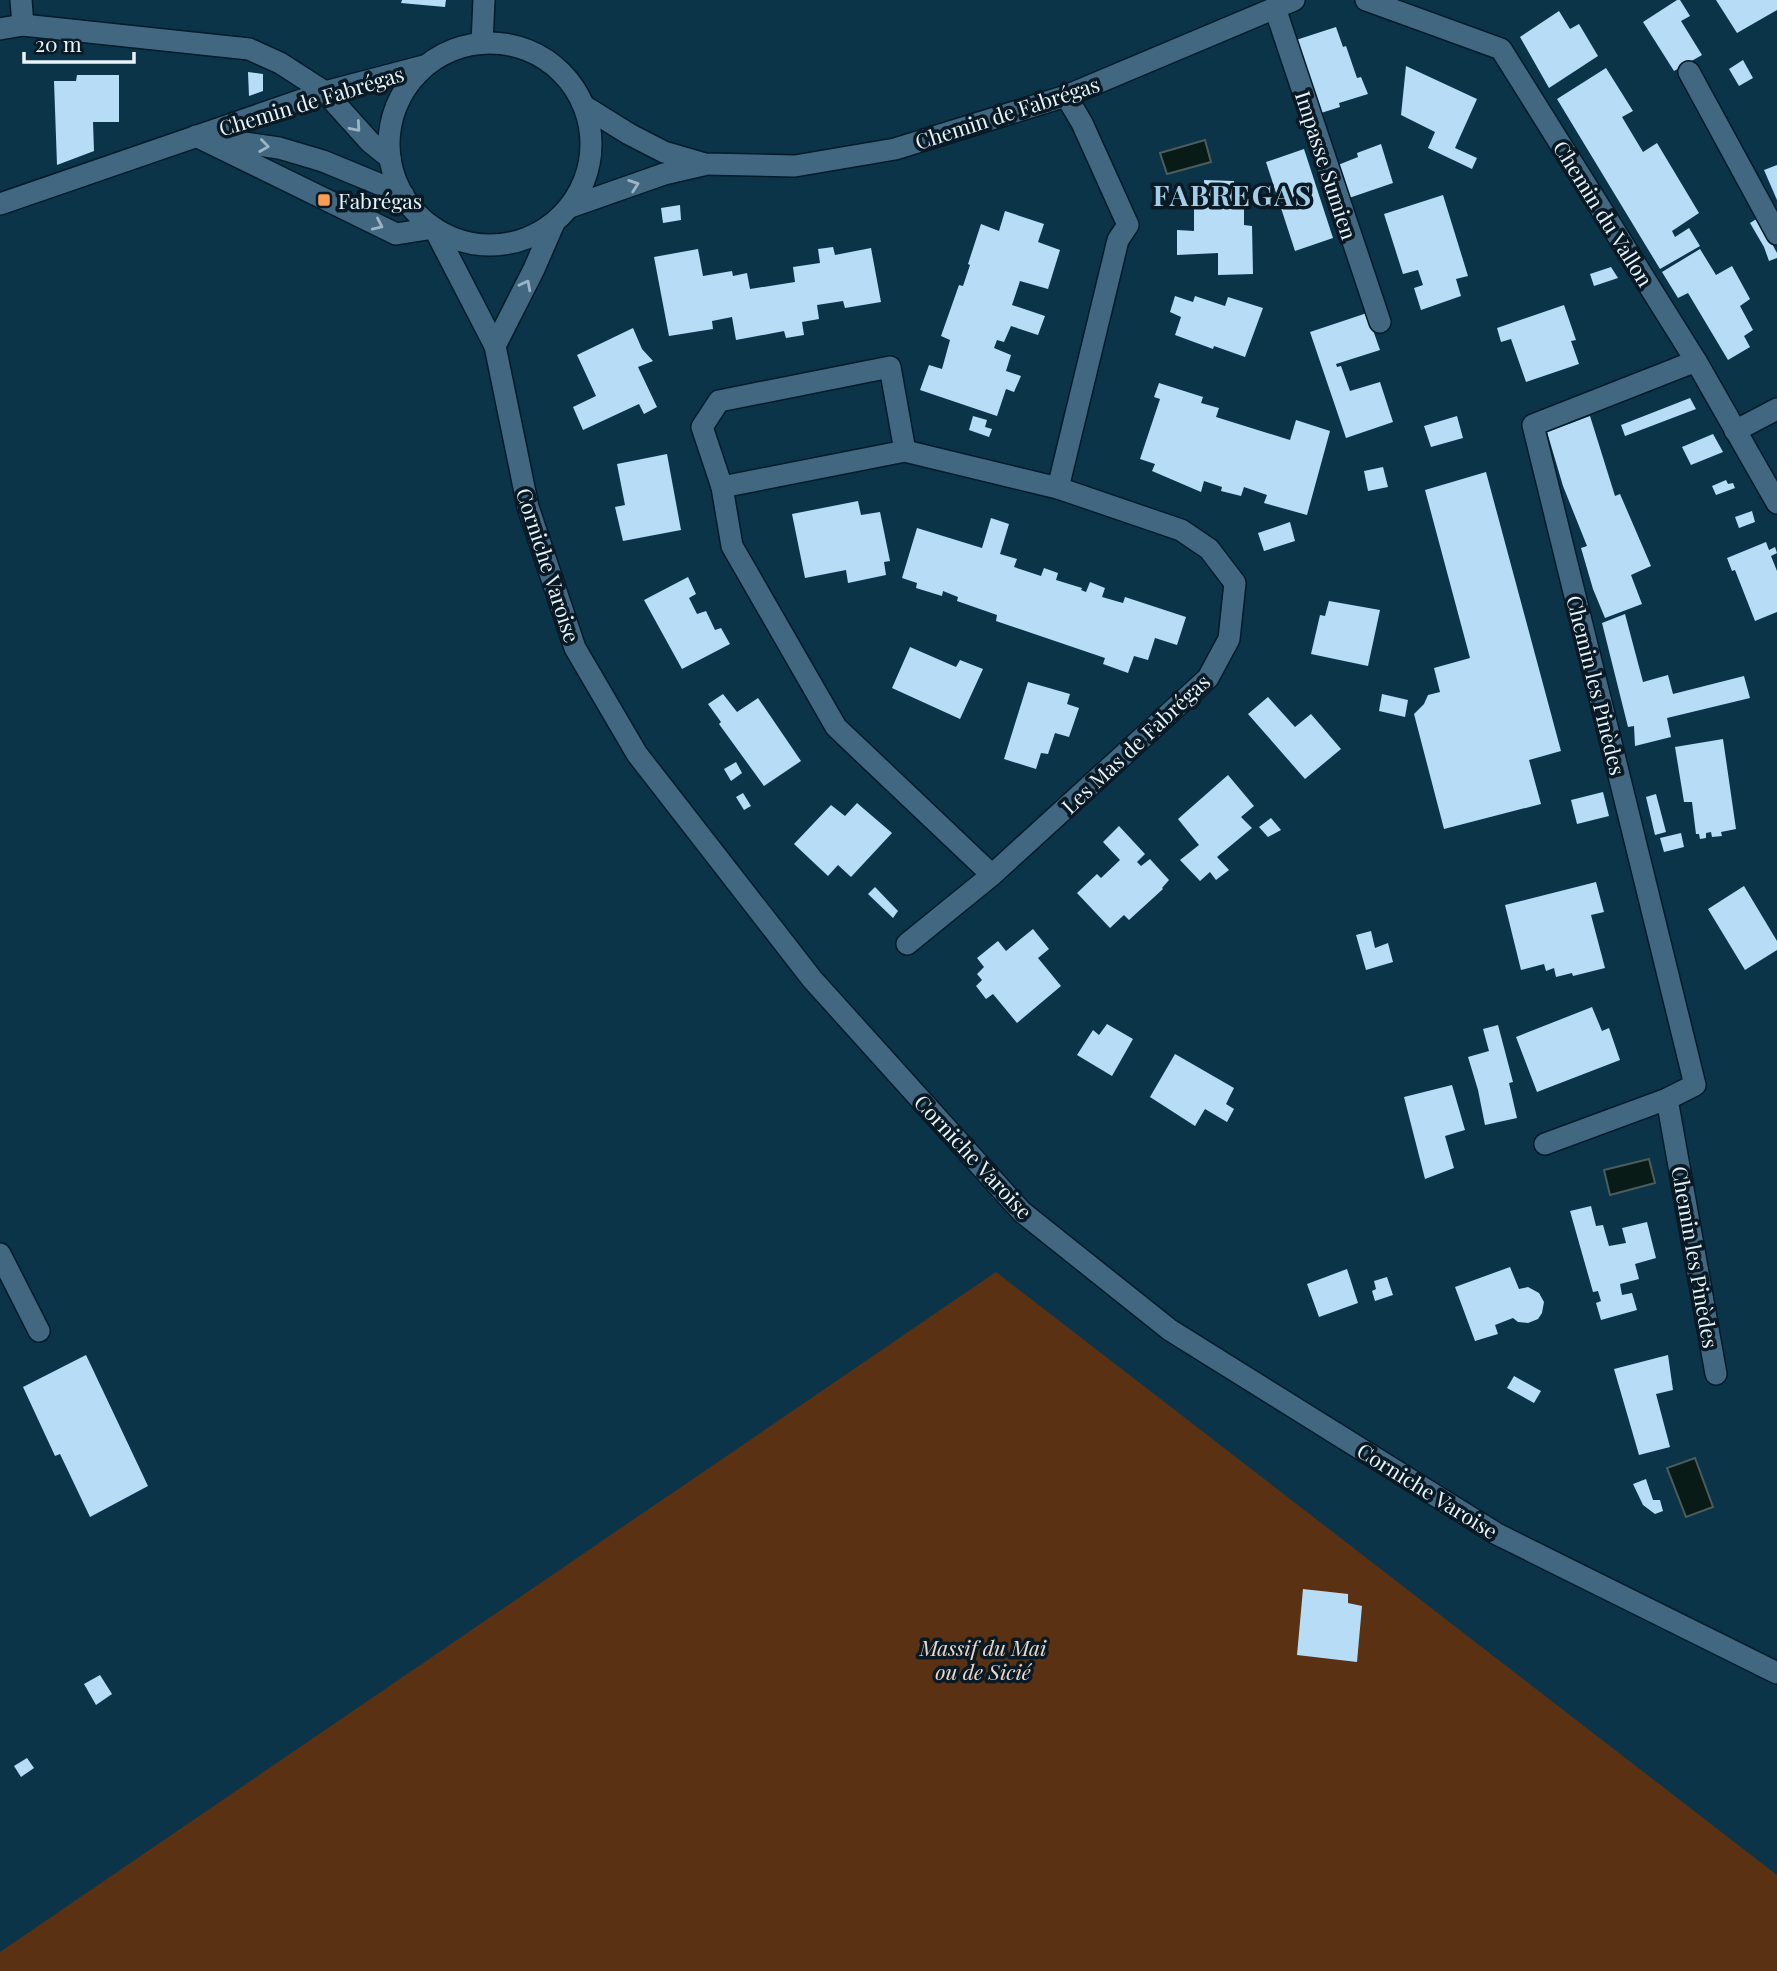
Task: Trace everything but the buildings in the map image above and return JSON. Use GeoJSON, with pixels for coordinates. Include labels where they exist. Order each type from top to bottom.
{"type":"FeatureCollection","features":[{"type":"Feature","properties":{"kind":"street"},"geometry":{"type":"LineString","coordinates":[[21,0],[23,25]]}},
{"type":"Feature","properties":{"kind":"street"},"geometry":{"type":"LineString","coordinates":[[482,43],[484,0]]}},
{"type":"Feature","properties":{"kind":"street","name":"Chemin du Vallon"},"geometry":{"type":"LineString","coordinates":[[1366,0],[1501,49],[1696,361],[1777,503]]}},
{"type":"Feature","properties":{"kind":"street","name":"Chemin de Fabrégas"},"geometry":{"type":"LineString","coordinates":[[569,207],[664,174],[705,164],[795,166],[895,149],[1066,96],[1285,4]]}},
{"type":"Feature","properties":{"kind":"street","name":"Impasse Sumien"},"geometry":{"type":"LineString","coordinates":[[1285,4],[1380,322]]}},
{"type":"Feature","properties":{"kind":"street"},"geometry":{"type":"LineString","coordinates":[[0,29],[23,25],[249,49],[280,63],[326,92],[370,142],[390,158]]}},
{"type":"Feature","properties":{"kind":"street"},"geometry":{"type":"LineString","coordinates":[[482,43],[508,44],[532,52],[554,65],[572,83],[584,106],[592,141],[586,176],[569,207],[554,223],[533,236],[508,244],[482,245],[458,240],[435,228],[417,212],[403,194],[390,158],[393,117],[400,97],[412,80],[426,65],[453,51],[482,43]]}},
{"type":"Feature","properties":{"kind":"street","name":"Chemin de Fabrégas"},"geometry":{"type":"LineString","coordinates":[[0,204],[326,92],[426,65]]}},
{"type":"Feature","properties":{"kind":"street"},"geometry":{"type":"LineString","coordinates":[[1689,72],[1777,234]]}},
{"type":"Feature","properties":{"kind":"street"},"geometry":{"type":"LineString","coordinates":[[1058,488],[1118,240],[1128,225],[1082,123],[1066,96]]}},
{"type":"Feature","properties":{"kind":"street","name":"Chemin de Fabrégas"},"geometry":{"type":"LineString","coordinates":[[584,106],[664,152],[705,164]]}},
{"type":"Feature","properties":{"kind":"street"},"geometry":{"type":"LineString","coordinates":[[196,136],[396,234],[435,228]]}},
{"type":"Feature","properties":{"kind":"street","name":"Chemin de Fabrégas"},"geometry":{"type":"LineString","coordinates":[[196,136],[279,148],[323,161],[403,194]]}},
{"type":"Feature","properties":{"kind":"street"},"geometry":{"type":"LineString","coordinates":[[495,346],[554,223]]}},
{"type":"Feature","properties":{"kind":"street","name":"Corniche Varoise"},"geometry":{"type":"LineString","coordinates":[[435,228],[495,346],[528,507],[575,648],[637,754],[812,979],[1022,1212],[1170,1330],[1497,1534],[1777,1673]]}},
{"type":"Feature","properties":{"kind":"street","name":"Chemin les Pinèdes"},"geometry":{"type":"LineString","coordinates":[[1545,1144],[1667,1099],[1695,1085],[1533,425],[1696,361]]}},
{"type":"Feature","properties":{"kind":"street"},"geometry":{"type":"LineString","coordinates":[[905,451],[890,367],[719,401],[702,427],[722,487],[732,546],[836,727],[992,875]]}},
{"type":"Feature","properties":{"kind":"street"},"geometry":{"type":"LineString","coordinates":[[1735,431],[1777,409]]}},
{"type":"Feature","properties":{"kind":"street","name":"Les Mas de Fabrégas"},"geometry":{"type":"LineString","coordinates":[[722,487],[905,451],[1058,488],[1181,530],[1209,550],[1235,583],[1229,639],[1208,678],[992,875],[906,944]]}},
{"type":"Feature","properties":{"kind":"street","name":"Chemin les Pinèdes"},"geometry":{"type":"LineString","coordinates":[[1667,1099],[1716,1374]]}},
{"type":"Feature","properties":{"kind":"street"},"geometry":{"type":"LineString","coordinates":[[0,1254],[39,1331]]}},
{"type":"Feature","properties":{"kind":"green space","name":"Massif du Mai ou de Sicié"},"geometry":{"type":"Polygon","coordinates":[[[996,1272],[1777,1875],[1777,1971],[0,1971],[0,1952],[996,1272]]]}},
{"type":"Feature","properties":{"kind":"shaded area"},"geometry":{"type":"Polygon","coordinates":[[[1205,140],[1211,162],[1167,174],[1160,153],[1205,140]]]}},
{"type":"Feature","properties":{"kind":"shaded area"},"geometry":{"type":"Polygon","coordinates":[[[1649,1159],[1655,1183],[1610,1195],[1604,1170],[1649,1159]]]}},
{"type":"Feature","properties":{"kind":"shaded area"},"geometry":{"type":"Polygon","coordinates":[[[1695,1458],[1713,1507],[1686,1517],[1667,1468],[1695,1458]]]}},
{"type":"Feature","properties":{"kind":"place","name":"Fabrégas"},"geometry":{"type":"Point","coordinates":[324,200]}},
{"type":"Feature","properties":{"kind":"district","name":"FABREGAS"},"geometry":{"type":"Point","coordinates":[1233,194]}}]}
